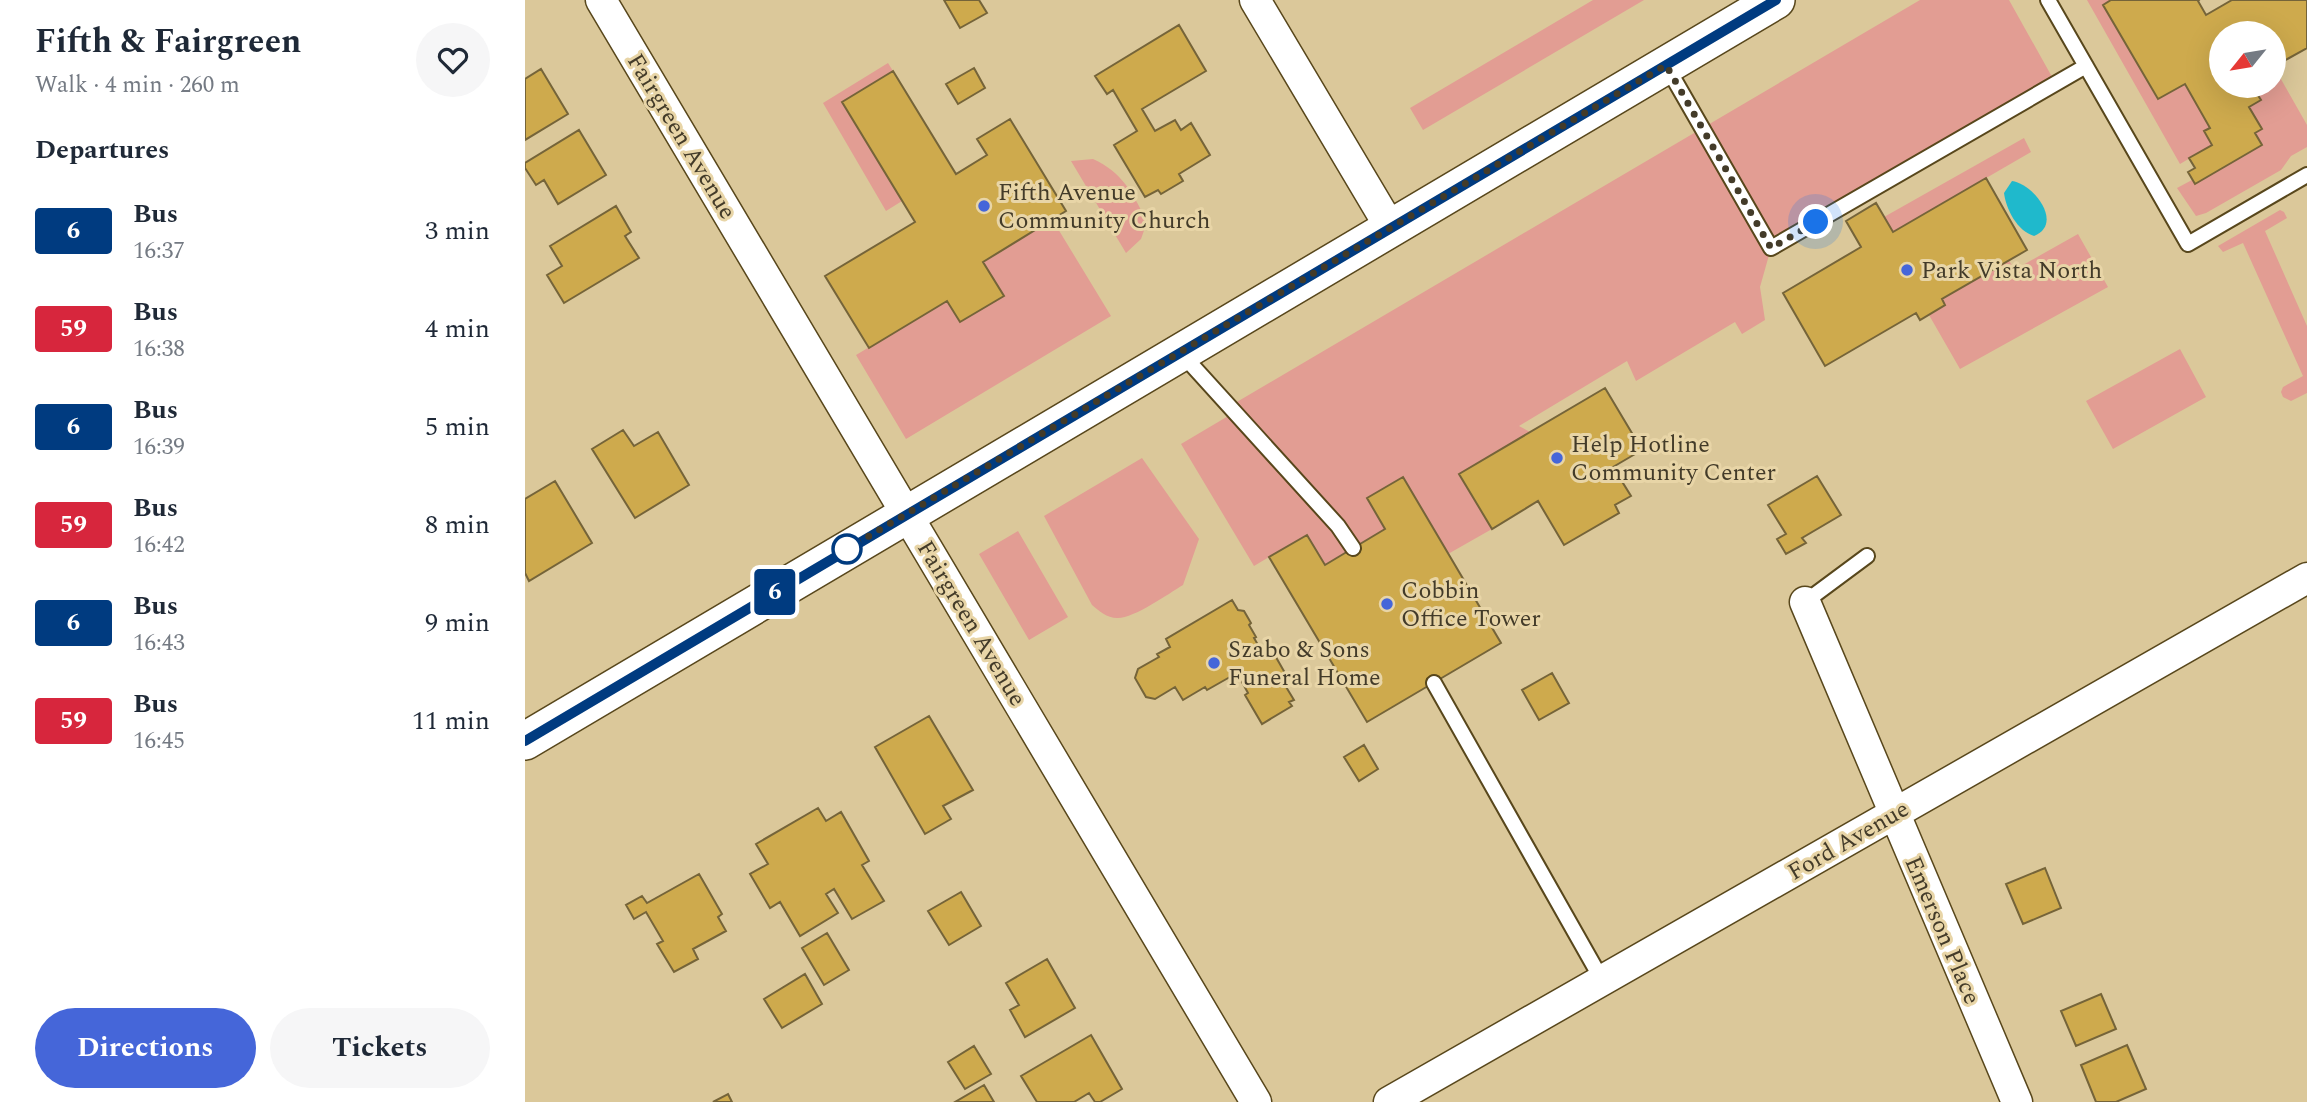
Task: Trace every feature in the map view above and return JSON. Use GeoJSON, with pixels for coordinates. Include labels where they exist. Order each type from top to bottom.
{"type":"FeatureCollection","features":[{"type":"Feature","properties":{"kind":"street","name":"Fairgreen Avenue"},"geometry":{"type":"LineString","coordinates":[[601,0],[1256,1102]]}},
{"type":"Feature","properties":{"kind":"street"},"geometry":{"type":"LineString","coordinates":[[1255,0],[1390,227]]}},
{"type":"Feature","properties":{"kind":"street"},"geometry":{"type":"LineString","coordinates":[[525,741],[1776,0]]}},
{"type":"Feature","properties":{"kind":"street","name":"Ford Avenue"},"geometry":{"type":"LineString","coordinates":[[1389,1102],[2307,578]]}},
{"type":"Feature","properties":{"kind":"street","name":"Emerson Place"},"geometry":{"type":"LineString","coordinates":[[1805,602],[2017,1102]]}},
{"type":"Feature","properties":{"kind":"lane"},"geometry":{"type":"LineString","coordinates":[[2048,0],[2188,244],[2307,175]]}},
{"type":"Feature","properties":{"kind":"lane"},"geometry":{"type":"LineString","coordinates":[[1666,65],[1771,248],[2086,66]]}},
{"type":"Feature","properties":{"kind":"lane"},"geometry":{"type":"LineString","coordinates":[[1180,352],[1338,526],[1353,548]]}},
{"type":"Feature","properties":{"kind":"lane"},"geometry":{"type":"LineString","coordinates":[[1805,602],[1867,556]]}},
{"type":"Feature","properties":{"kind":"lane"},"geometry":{"type":"LineString","coordinates":[[1434,683],[1602,981]]}},
{"type":"Feature","properties":{"kind":"shaded area"},"geometry":{"type":"Polygon","coordinates":[[[1593,0],[1644,0],[1423,130],[1410,108],[1593,0]]]}},
{"type":"Feature","properties":{"kind":"shaded area"},"geometry":{"type":"Polygon","coordinates":[[[1920,0],[2009,0],[2056,84],[1771,248],[1760,287],[1765,320],[1742,334],[1735,322],[1636,381],[1627,361],[1519,426],[1530,432],[1460,474],[1492,529],[1448,554],[1402,477],[1367,498],[1385,529],[1325,565],[1306,535],[1254,566],[1181,444],[1235,412],[1230,406],[1920,0]]]}},
{"type":"Feature","properties":{"kind":"shaded area"},"geometry":{"type":"Polygon","coordinates":[[[2087,0],[2111,0],[2104,5],[2157,99],[2185,84],[2210,128],[2204,132],[2212,145],[2180,164],[2087,0]]]}},
{"type":"Feature","properties":{"kind":"shaded area"},"geometry":{"type":"Polygon","coordinates":[[[888,63],[893,71],[842,102],[902,201],[886,211],[823,103],[888,63]]]}},
{"type":"Feature","properties":{"kind":"shaded area"},"geometry":{"type":"Polygon","coordinates":[[[2286,88],[2307,125],[2307,147],[2291,156],[2281,170],[2206,213],[2196,216],[2177,188],[2192,180],[2195,183],[2262,145],[2255,133],[2249,107],[2260,100],[2259,98],[2286,98],[2286,88]]]}},
{"type":"Feature","properties":{"kind":"shaded area"},"geometry":{"type":"Polygon","coordinates":[[[2024,138],[2031,152],[1893,232],[1884,217],[2024,138]]]}},
{"type":"Feature","properties":{"kind":"shaded area"},"geometry":{"type":"Polygon","coordinates":[[[1093,159],[1112,170],[1126,185],[1147,222],[1141,239],[1126,253],[1071,161],[1093,159]]]}},
{"type":"Feature","properties":{"kind":"shaded area"},"geometry":{"type":"Polygon","coordinates":[[[2280,210],[2287,218],[2265,231],[2307,326],[2307,393],[2291,401],[2283,397],[2283,387],[2303,376],[2243,243],[2223,252],[2218,246],[2280,210]]]}},
{"type":"Feature","properties":{"kind":"shaded area"},"geometry":{"type":"Polygon","coordinates":[[[1052,219],[1111,316],[906,439],[856,355],[947,301],[960,322],[1003,296],[983,262],[1052,219]]]}},
{"type":"Feature","properties":{"kind":"shaded area"},"geometry":{"type":"Polygon","coordinates":[[[2078,234],[2108,287],[1960,369],[1929,315],[1945,305],[1942,299],[2009,260],[2014,270],[2078,234]]]}},
{"type":"Feature","properties":{"kind":"shaded area"},"geometry":{"type":"Polygon","coordinates":[[[2180,349],[2206,397],[2113,449],[2086,401],[2180,349]]]}},
{"type":"Feature","properties":{"kind":"shaded area"},"geometry":{"type":"Polygon","coordinates":[[[1142,458],[1199,539],[1183,585],[1141,610],[1113,618],[1092,605],[1044,516],[1142,458]]]}},
{"type":"Feature","properties":{"kind":"shaded area"},"geometry":{"type":"Polygon","coordinates":[[[1018,531],[1068,617],[1029,640],[979,554],[1018,531]]]}},
{"type":"Feature","properties":{"kind":"water"},"geometry":{"type":"Polygon","coordinates":[[[2012,181],[2029,189],[2043,205],[2046,223],[2043,230],[2034,236],[2022,229],[2013,219],[2007,206],[2004,193],[2012,181]]]}},
{"type":"Feature","properties":{"kind":"building"},"geometry":{"type":"Polygon","coordinates":[[[944,0],[979,0],[987,13],[960,28],[944,0]]]}},
{"type":"Feature","properties":{"kind":"building"},"geometry":{"type":"Polygon","coordinates":[[[2111,0],[2199,0],[2206,15],[2232,0],[2307,0],[2307,48],[2286,60],[2286,21],[2209,21],[2209,98],[2260,98],[2261,100],[2249,107],[2262,129],[2255,133],[2262,145],[2195,184],[2188,172],[2195,168],[2189,158],[2212,145],[2204,131],[2210,128],[2185,84],[2158,99],[2103,5],[2111,0]]]}},
{"type":"Feature","properties":{"kind":"building"},"geometry":{"type":"Polygon","coordinates":[[[1179,25],[1206,71],[1142,109],[1155,131],[1175,120],[1181,130],[1191,123],[1210,155],[1179,174],[1183,181],[1161,194],[1158,190],[1145,197],[1114,145],[1137,131],[1113,90],[1107,94],[1095,76],[1179,25]]]}},
{"type":"Feature","properties":{"kind":"building"},"geometry":{"type":"Polygon","coordinates":[[[974,68],[985,88],[958,104],[946,84],[974,68]]]}},
{"type":"Feature","properties":{"kind":"building"},"geometry":{"type":"Polygon","coordinates":[[[541,69],[568,114],[525,140],[525,79],[541,69]]]}},
{"type":"Feature","properties":{"kind":"building","name":"Fifth Avenue Community Church"},"geometry":{"type":"Polygon","coordinates":[[[893,71],[956,174],[987,155],[977,139],[1010,119],[1066,211],[983,262],[1004,296],[960,322],[947,301],[869,348],[825,276],[915,222],[842,102],[893,71]]]}},
{"type":"Feature","properties":{"kind":"building"},"geometry":{"type":"Polygon","coordinates":[[[579,130],[606,175],[558,204],[544,180],[536,185],[525,168],[525,163],[579,130]]]}},
{"type":"Feature","properties":{"kind":"building","name":"Park Vista North"},"geometry":{"type":"Polygon","coordinates":[[[1986,178],[2027,250],[1942,299],[1945,305],[1920,320],[1916,313],[1825,366],[1783,293],[1861,247],[1846,221],[1876,203],[1893,232],[1986,178]]]}},
{"type":"Feature","properties":{"kind":"building"},"geometry":{"type":"Polygon","coordinates":[[[616,206],[631,232],[625,236],[639,258],[564,303],[547,275],[562,266],[550,246],[616,206]]]}},
{"type":"Feature","properties":{"kind":"building","name":"Help Hotline Community Center"},"geometry":{"type":"Polygon","coordinates":[[[1605,388],[1642,450],[1613,467],[1631,496],[1615,505],[1619,513],[1564,545],[1538,501],[1492,529],[1459,474],[1605,388]]]}},
{"type":"Feature","properties":{"kind":"building"},"geometry":{"type":"Polygon","coordinates":[[[623,430],[634,446],[658,432],[689,485],[635,518],[592,449],[623,430]]]}},
{"type":"Feature","properties":{"kind":"building"},"geometry":{"type":"Polygon","coordinates":[[[1817,476],[1841,515],[1802,538],[1806,543],[1786,554],[1777,539],[1786,534],[1768,505],[1817,476]]]}},
{"type":"Feature","properties":{"kind":"building","name":"Cobbin Office Tower"},"geometry":{"type":"Polygon","coordinates":[[[1403,477],[1501,643],[1367,722],[1269,557],[1307,535],[1325,565],[1385,529],[1367,498],[1403,477]]]}},
{"type":"Feature","properties":{"kind":"building"},"geometry":{"type":"Polygon","coordinates":[[[555,481],[592,543],[529,581],[525,573],[525,499],[555,481]]]}},
{"type":"Feature","properties":{"kind":"building","name":"Szabo & Sons Funeral Home"},"geometry":{"type":"Polygon","coordinates":[[[1232,600],[1238,610],[1244,611],[1251,623],[1249,625],[1256,637],[1254,638],[1265,657],[1273,652],[1285,673],[1280,677],[1294,700],[1289,702],[1292,706],[1262,724],[1245,695],[1248,693],[1237,673],[1183,700],[1175,687],[1155,699],[1146,697],[1135,678],[1138,669],[1170,647],[1166,639],[1232,600]]]}},
{"type":"Feature","properties":{"kind":"building"},"geometry":{"type":"Polygon","coordinates":[[[1552,673],[1569,703],[1539,720],[1522,690],[1552,673]]]}},
{"type":"Feature","properties":{"kind":"building"},"geometry":{"type":"Polygon","coordinates":[[[929,716],[973,790],[943,806],[951,819],[925,834],[875,747],[929,716]]]}},
{"type":"Feature","properties":{"kind":"building"},"geometry":{"type":"Polygon","coordinates":[[[1364,745],[1378,769],[1359,781],[1344,757],[1364,745]]]}},
{"type":"Feature","properties":{"kind":"building"},"geometry":{"type":"Polygon","coordinates":[[[818,808],[826,821],[841,812],[869,861],[862,865],[884,901],[852,919],[834,889],[826,894],[838,913],[800,936],[780,902],[770,908],[750,874],[768,864],[756,844],[818,808]]]}},
{"type":"Feature","properties":{"kind":"building"},"geometry":{"type":"Polygon","coordinates":[[[2045,868],[2061,908],[2023,924],[2006,884],[2045,868]]]}},
{"type":"Feature","properties":{"kind":"building"},"geometry":{"type":"Polygon","coordinates":[[[699,874],[722,914],[718,917],[726,931],[693,949],[698,959],[674,972],[657,944],[663,941],[646,912],[634,919],[626,905],[642,896],[647,903],[699,874]]]}},
{"type":"Feature","properties":{"kind":"building"},"geometry":{"type":"Polygon","coordinates":[[[961,892],[981,926],[949,945],[928,911],[961,892]]]}},
{"type":"Feature","properties":{"kind":"building"},"geometry":{"type":"Polygon","coordinates":[[[827,933],[849,970],[824,985],[802,948],[827,933]]]}},
{"type":"Feature","properties":{"kind":"building"},"geometry":{"type":"Polygon","coordinates":[[[1047,959],[1075,1008],[1025,1037],[1010,1010],[1019,1005],[1006,983],[1047,959]]]}},
{"type":"Feature","properties":{"kind":"building"},"geometry":{"type":"Polygon","coordinates":[[[805,974],[822,1004],[782,1028],[764,999],[805,974]]]}},
{"type":"Feature","properties":{"kind":"building"},"geometry":{"type":"Polygon","coordinates":[[[2101,994],[2116,1029],[2076,1046],[2061,1011],[2101,994]]]}},
{"type":"Feature","properties":{"kind":"building"},"geometry":{"type":"Polygon","coordinates":[[[1091,1035],[1122,1089],[1100,1102],[1095,1102],[1089,1093],[1074,1102],[1037,1102],[1021,1076],[1091,1035]]]}},
{"type":"Feature","properties":{"kind":"building"},"geometry":{"type":"Polygon","coordinates":[[[2127,1045],[2146,1089],[2116,1102],[2096,1102],[2081,1065],[2127,1045]]]}},
{"type":"Feature","properties":{"kind":"building"},"geometry":{"type":"Polygon","coordinates":[[[974,1046],[991,1074],[965,1089],[948,1062],[974,1046]]]}},
{"type":"Feature","properties":{"kind":"building"},"geometry":{"type":"Polygon","coordinates":[[[984,1085],[994,1102],[955,1102],[984,1085]]]}},
{"type":"Feature","properties":{"kind":"building"},"geometry":{"type":"Polygon","coordinates":[[[728,1094],[732,1102],[713,1102],[728,1094]]]}},
{"type":"Feature","properties":{"kind":"bus line","name":"6"},"geometry":{"type":"LineString","coordinates":[[525,741],[1776,0]]}},
{"type":"Feature","properties":{"kind":"place","name":"Fifth Avenue Community Church"},"geometry":{"type":"Point","coordinates":[984,206]}},
{"type":"Feature","properties":{"kind":"place","name":"Park Vista North"},"geometry":{"type":"Point","coordinates":[1907,270]}},
{"type":"Feature","properties":{"kind":"place","name":"Help Hotline Community Center"},"geometry":{"type":"Point","coordinates":[1557,458]}},
{"type":"Feature","properties":{"kind":"place","name":"Cobbin Office Tower"},"geometry":{"type":"Point","coordinates":[1387,604]}},
{"type":"Feature","properties":{"kind":"place","name":"Szabo & Sons Funeral Home"},"geometry":{"type":"Point","coordinates":[1214,663]}},
{"type":"Feature","properties":{"kind":"route"},"geometry":{"type":"LineString","coordinates":[[847,549],[1666,65],[1771,248],[1816,222]]}}]}
